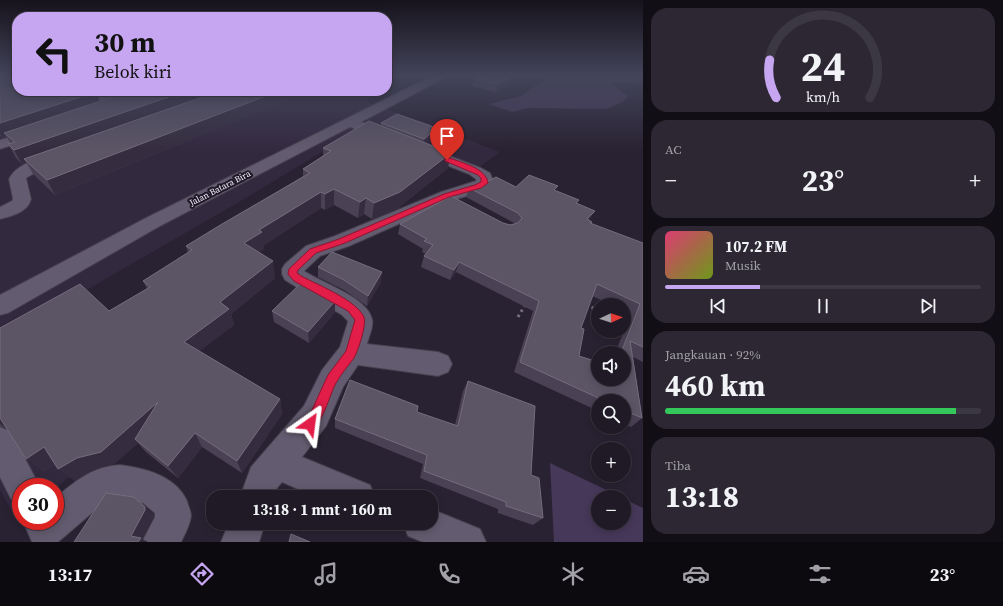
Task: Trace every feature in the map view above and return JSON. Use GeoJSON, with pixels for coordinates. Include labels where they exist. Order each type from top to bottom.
{"type":"FeatureCollection","features":[{"type":"Feature","properties":{"kind":"street"},"geometry":{"type":"LineString","coordinates":[[106,100],[115,105]]}},
{"type":"Feature","properties":{"kind":"street"},"geometry":{"type":"LineString","coordinates":[[101,110],[128,100]]}},
{"type":"Feature","properties":{"kind":"street","name":"Jalan Batara Bira"},"geometry":{"type":"LineString","coordinates":[[0,306],[153,222],[392,100]]}},
{"type":"Feature","properties":{"kind":"street"},"geometry":{"type":"LineString","coordinates":[[259,490],[263,479],[275,463],[315,416],[332,379],[351,353],[360,324],[360,319],[351,308],[298,278],[293,274],[293,269],[313,251],[342,241],[447,196],[478,187],[485,183],[484,177],[475,171],[350,122]]}},
{"type":"Feature","properties":{"kind":"street"},"geometry":{"type":"LineString","coordinates":[[0,145],[50,127]]}},
{"type":"Feature","properties":{"kind":"street"},"geometry":{"type":"LineString","coordinates":[[0,213],[16,207],[23,202],[24,199],[17,179],[19,174],[24,170],[67,155]]}},
{"type":"Feature","properties":{"kind":"street"},"geometry":{"type":"LineString","coordinates":[[447,196],[466,206]]}},
{"type":"Feature","properties":{"kind":"street"},"geometry":{"type":"LineString","coordinates":[[351,353],[438,364]]}},
{"type":"Feature","properties":{"kind":"street"},"geometry":{"type":"LineString","coordinates":[[0,443],[18,478]]}},
{"type":"Feature","properties":{"kind":"street"},"geometry":{"type":"LineString","coordinates":[[275,463],[341,490]]}},
{"type":"Feature","properties":{"kind":"street"},"geometry":{"type":"LineString","coordinates":[[40,531],[99,485],[116,481],[159,491],[170,502],[173,514],[171,524],[161,542]]}},
{"type":"Feature","properties":{"kind":"street"},"geometry":{"type":"LineString","coordinates":[[240,542],[244,530]]}},
{"type":"Feature","properties":{"kind":"street"},"geometry":{"type":"LineString","coordinates":[[438,530],[467,542]]}},
{"type":"Feature","properties":{"kind":"path"},"geometry":{"type":"LineString","coordinates":[[518,317],[526,304]]}},
{"type":"Feature","properties":{"kind":"path"},"geometry":{"type":"LineString","coordinates":[[584,304],[591,307]]}},
{"type":"Feature","properties":{"kind":"shaded area"},"geometry":{"type":"Polygon","coordinates":[[[0,100],[366,100],[365,101],[500,152],[473,172],[355,132],[239,202],[69,300],[149,410],[64,481],[64,478],[12,478],[12,512],[0,490],[0,100]]]}},
{"type":"Feature","properties":{"kind":"shaded area"},"geometry":{"type":"Polygon","coordinates":[[[504,100],[624,100],[606,109],[528,108],[512,112],[489,104],[504,100]]]}},
{"type":"Feature","properties":{"kind":"shaded area"},"geometry":{"type":"Polygon","coordinates":[[[550,463],[606,490],[591,490],[591,530],[631,530],[631,502],[643,508],[643,542],[554,542],[550,463]]]}},
{"type":"Feature","properties":{"kind":"building"},"geometry":{"type":"Polygon","coordinates":[[[0,100],[70,100],[0,123],[0,100]]]}},
{"type":"Feature","properties":{"kind":"building"},"geometry":{"type":"Polygon","coordinates":[[[103,100],[159,100],[14,150],[8,144],[15,142],[4,133],[103,100]]]}},
{"type":"Feature","properties":{"kind":"building"},"geometry":{"type":"Polygon","coordinates":[[[193,100],[255,100],[47,180],[24,159],[193,100]]]}},
{"type":"Feature","properties":{"kind":"building"},"geometry":{"type":"Polygon","coordinates":[[[397,114],[437,128],[424,139],[381,123],[397,114]]]}},
{"type":"Feature","properties":{"kind":"building"},"geometry":{"type":"Polygon","coordinates":[[[369,121],[451,153],[400,192],[374,203],[366,198],[360,202],[334,189],[325,194],[321,192],[259,230],[262,232],[244,243],[273,261],[220,302],[229,309],[184,342],[280,399],[237,461],[195,433],[168,466],[135,439],[158,402],[101,452],[77,458],[58,469],[44,447],[26,459],[0,418],[0,328],[80,284],[109,311],[150,287],[143,281],[192,250],[186,246],[310,173],[303,169],[331,151],[323,148],[369,121]]]}},
{"type":"Feature","properties":{"kind":"building"},"geometry":{"type":"Polygon","coordinates":[[[529,175],[558,186],[554,190],[579,200],[576,203],[595,211],[587,219],[592,222],[590,223],[643,243],[643,347],[630,341],[631,346],[624,346],[627,338],[631,338],[631,327],[640,304],[631,300],[631,298],[627,298],[597,284],[581,328],[584,329],[579,356],[591,360],[591,386],[631,386],[631,347],[642,418],[631,413],[631,394],[591,395],[520,362],[539,301],[459,262],[454,270],[424,256],[433,245],[424,241],[427,239],[400,224],[451,196],[503,223],[510,225],[518,223],[522,218],[518,213],[469,188],[485,183],[496,177],[516,187],[529,175]]]}},
{"type":"Feature","properties":{"kind":"building"},"geometry":{"type":"Polygon","coordinates":[[[332,252],[382,272],[368,296],[344,280],[318,267],[332,252]]]}},
{"type":"Feature","properties":{"kind":"building"},"geometry":{"type":"Polygon","coordinates":[[[303,281],[335,301],[308,332],[272,311],[303,281]]]}},
{"type":"Feature","properties":{"kind":"building"},"geometry":{"type":"Polygon","coordinates":[[[350,380],[418,406],[417,412],[458,426],[468,381],[535,406],[531,475],[539,478],[543,518],[506,506],[506,502],[424,471],[427,455],[335,419],[350,380]]]}},
{"type":"Feature","properties":{"kind":"building"},"geometry":{"type":"Polygon","coordinates":[[[106,493],[134,497],[145,507],[145,510],[131,536],[141,538],[138,542],[74,542],[106,493]]]}},
{"type":"Feature","properties":{"kind":"building"},"geometry":{"type":"Polygon","coordinates":[[[291,534],[310,542],[289,542],[291,534]]]}},
{"type":"Feature","properties":{"kind":"route"},"geometry":{"type":"LineString","coordinates":[[310,424],[332,379],[351,353],[360,324],[360,319],[351,308],[298,278],[293,274],[293,269],[313,251],[342,241],[447,196],[478,187],[485,183],[484,177],[480,174],[447,160]]}}]}
